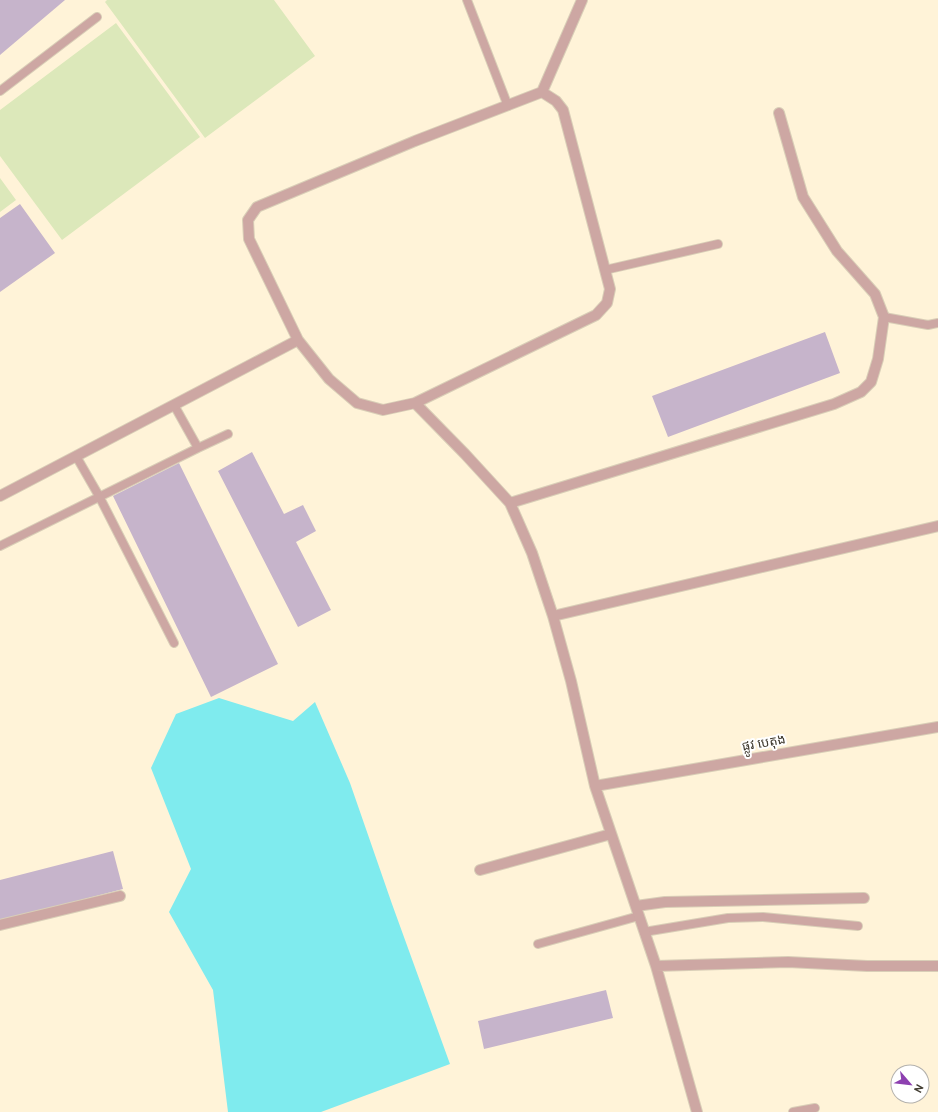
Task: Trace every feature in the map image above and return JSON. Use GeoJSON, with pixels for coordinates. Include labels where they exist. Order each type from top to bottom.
{"type":"FeatureCollection","features":[{"type":"Feature","properties":{"kind":"street"},"geometry":{"type":"LineString","coordinates":[[542,92],[556,101],[563,110],[610,289],[607,302],[596,315],[415,403],[383,410],[357,403],[329,379],[298,340],[250,239],[248,220],[258,207],[415,141],[542,92],[582,0]]}},
{"type":"Feature","properties":{"kind":"street"},"geometry":{"type":"LineString","coordinates":[[510,503],[834,404],[861,392],[870,382],[878,359],[884,317],[875,294],[836,251],[804,197],[779,114]]}},
{"type":"Feature","properties":{"kind":"street"},"geometry":{"type":"LineString","coordinates":[[0,496],[298,340]]}},
{"type":"Feature","properties":{"kind":"street"},"geometry":{"type":"LineString","coordinates":[[415,403],[510,503],[532,553],[553,616],[571,681],[595,786],[656,966],[697,1112]]}},
{"type":"Feature","properties":{"kind":"street"},"geometry":{"type":"LineString","coordinates":[[553,616],[938,526]]}},
{"type":"Feature","properties":{"kind":"street","name":"ផ្លូវ បេតុង"},"geometry":{"type":"LineString","coordinates":[[595,786],[938,727]]}},
{"type":"Feature","properties":{"kind":"street"},"geometry":{"type":"LineString","coordinates":[[480,870],[611,834]]}},
{"type":"Feature","properties":{"kind":"street"},"geometry":{"type":"LineString","coordinates":[[0,925],[120,896]]}},
{"type":"Feature","properties":{"kind":"street"},"geometry":{"type":"LineString","coordinates":[[636,906],[665,902],[864,898]]}},
{"type":"Feature","properties":{"kind":"street"},"geometry":{"type":"LineString","coordinates":[[656,966],[788,962],[867,966],[938,966]]}},
{"type":"Feature","properties":{"kind":"lane"},"geometry":{"type":"LineString","coordinates":[[467,0],[508,106]]}},
{"type":"Feature","properties":{"kind":"lane"},"geometry":{"type":"LineString","coordinates":[[0,91],[97,17]]}},
{"type":"Feature","properties":{"kind":"lane"},"geometry":{"type":"LineString","coordinates":[[605,270],[718,244]]}},
{"type":"Feature","properties":{"kind":"lane"},"geometry":{"type":"LineString","coordinates":[[884,317],[928,325],[938,323]]}},
{"type":"Feature","properties":{"kind":"lane"},"geometry":{"type":"LineString","coordinates":[[174,405],[198,448]]}},
{"type":"Feature","properties":{"kind":"lane"},"geometry":{"type":"LineString","coordinates":[[0,546],[99,496],[228,434]]}},
{"type":"Feature","properties":{"kind":"lane"},"geometry":{"type":"LineString","coordinates":[[76,456],[99,496],[174,643]]}},
{"type":"Feature","properties":{"kind":"lane"},"geometry":{"type":"LineString","coordinates":[[538,944],[639,916]]}},
{"type":"Feature","properties":{"kind":"lane"},"geometry":{"type":"LineString","coordinates":[[644,932],[728,918],[763,917],[858,926]]}},
{"type":"Feature","properties":{"kind":"lane"},"geometry":{"type":"LineString","coordinates":[[793,1112],[815,1108]]}},
{"type":"Feature","properties":{"kind":"green space"},"geometry":{"type":"Polygon","coordinates":[[[107,0],[274,0],[315,56],[205,138],[105,2],[107,0]]]}},
{"type":"Feature","properties":{"kind":"green space"},"geometry":{"type":"Polygon","coordinates":[[[116,23],[200,137],[62,240],[0,156],[0,110],[116,23]]]}},
{"type":"Feature","properties":{"kind":"green space"},"geometry":{"type":"Polygon","coordinates":[[[0,178],[16,200],[0,212],[0,178]]]}},
{"type":"Feature","properties":{"kind":"water"},"geometry":{"type":"Polygon","coordinates":[[[219,698],[293,721],[315,702],[350,783],[450,1064],[321,1112],[228,1112],[213,990],[169,912],[191,869],[151,768],[176,714],[219,698]]]}},
{"type":"Feature","properties":{"kind":"building"},"geometry":{"type":"Polygon","coordinates":[[[0,0],[65,0],[0,55],[0,0]]]}},
{"type":"Feature","properties":{"kind":"building"},"geometry":{"type":"Polygon","coordinates":[[[20,204],[55,253],[0,292],[0,218],[20,204]]]}},
{"type":"Feature","properties":{"kind":"building"},"geometry":{"type":"Polygon","coordinates":[[[825,332],[840,373],[668,437],[652,396],[825,332]]]}},
{"type":"Feature","properties":{"kind":"building"},"geometry":{"type":"Polygon","coordinates":[[[252,452],[284,514],[303,505],[316,531],[296,542],[331,610],[298,627],[218,471],[252,452]]]}},
{"type":"Feature","properties":{"kind":"building"},"geometry":{"type":"Polygon","coordinates":[[[179,463],[278,664],[211,697],[113,496],[179,463]]]}},
{"type":"Feature","properties":{"kind":"building"},"geometry":{"type":"Polygon","coordinates":[[[113,851],[123,889],[0,921],[0,880],[113,851]]]}},
{"type":"Feature","properties":{"kind":"building"},"geometry":{"type":"Polygon","coordinates":[[[606,990],[613,1018],[484,1049],[478,1021],[606,990]]]}}]}
